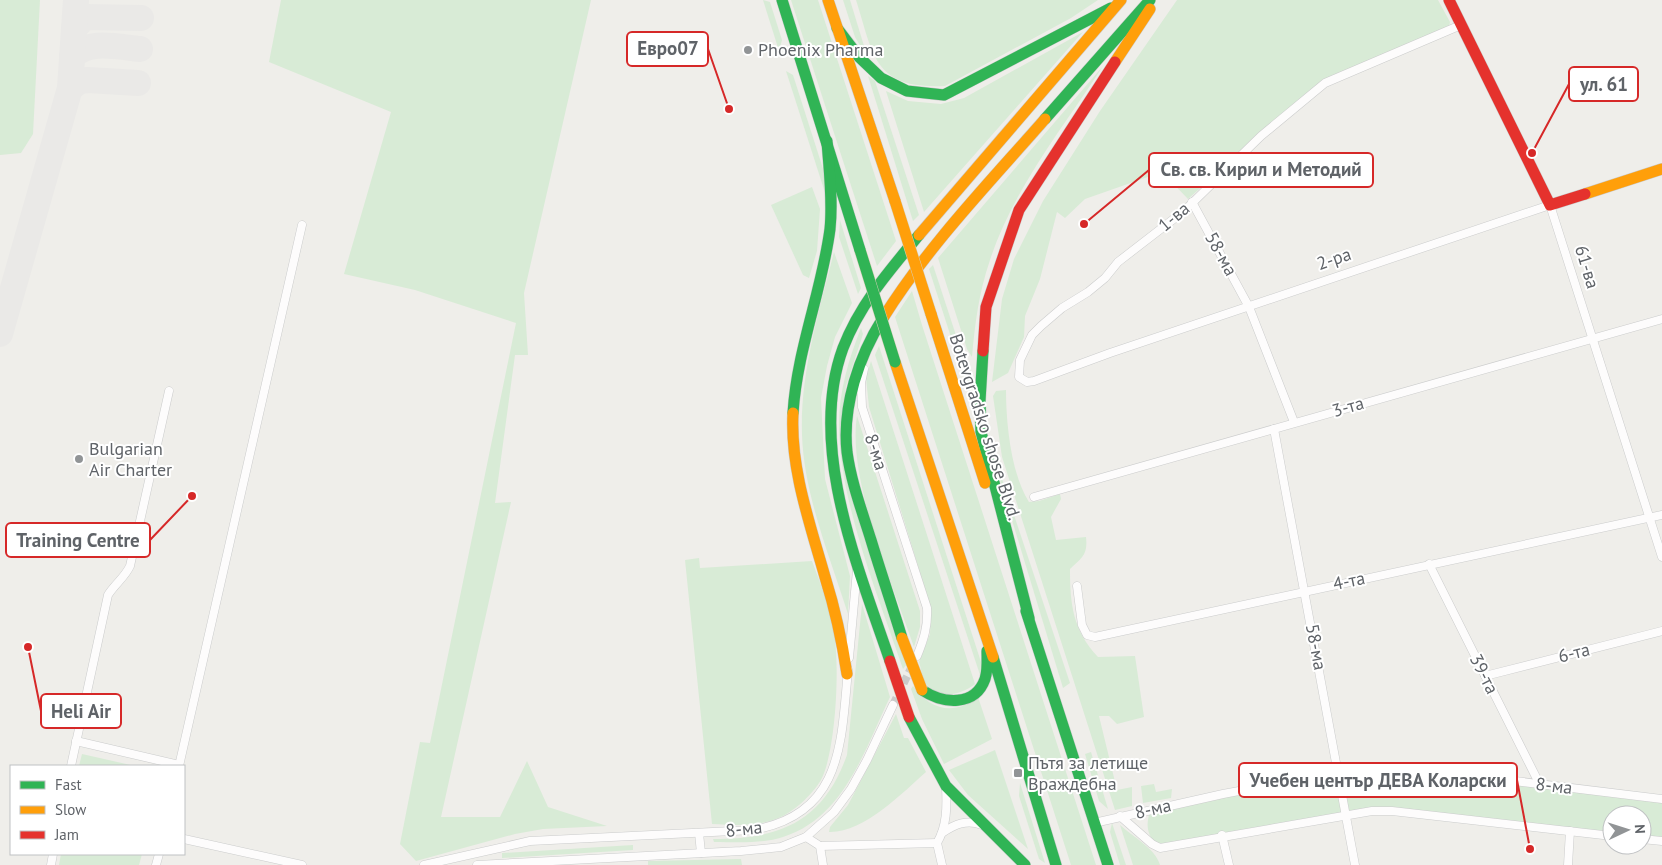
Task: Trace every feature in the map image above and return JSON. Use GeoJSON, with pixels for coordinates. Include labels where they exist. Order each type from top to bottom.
{"type":"FeatureCollection","features":[{"type":"Feature","properties":{"kind":"main road"},"geometry":{"type":"LineString","coordinates":[[782,0],[895,362],[986,639],[1056,865]]}},
{"type":"Feature","properties":{"kind":"main road","name":"Botevgradsko shose Blvd."},"geometry":{"type":"LineString","coordinates":[[828,0],[896,201],[1108,865]]}},
{"type":"Feature","properties":{"kind":"main road"},"geometry":{"type":"LineString","coordinates":[[986,639],[985,679],[973,694],[963,700],[952,702],[939,701],[922,690],[902,638],[853,484],[847,450],[848,409],[855,378],[875,331],[897,296],[965,210],[1150,0]]}},
{"type":"Feature","properties":{"kind":"main road"},"geometry":{"type":"LineString","coordinates":[[1029,618],[981,432],[980,401],[986,307],[1019,210],[1157,0]]}},
{"type":"Feature","properties":{"kind":"main road","name":"61-ва"},"geometry":{"type":"LineString","coordinates":[[1452,1],[1461,25],[1550,205]]}},
{"type":"Feature","properties":{"kind":"main road"},"geometry":{"type":"LineString","coordinates":[[837,28],[864,65],[883,80],[918,95],[944,95],[1119,2]]}},
{"type":"Feature","properties":{"kind":"main road"},"geometry":{"type":"LineString","coordinates":[[1025,865],[946,786],[929,758],[909,717],[858,563],[831,456],[831,419],[835,373],[853,323],[878,283],[1119,2]]}},
{"type":"Feature","properties":{"kind":"main road"},"geometry":{"type":"LineString","coordinates":[[827,141],[831,220],[798,367],[793,418],[795,452],[808,511],[839,619],[847,674]]}},
{"type":"Feature","properties":{"kind":"main road","name":"2-ра"},"geometry":{"type":"LineString","coordinates":[[1550,205],[1662,169]]}},
{"type":"Feature","properties":{"kind":"street","name":"1-ва"},"geometry":{"type":"LineString","coordinates":[[1020,377],[1020,360],[1032,335],[1040,326],[1088,292],[1118,262],[1184,211],[1261,136],[1325,83],[1461,25]]}},
{"type":"Feature","properties":{"kind":"street","name":"58-ма"},"geometry":{"type":"LineString","coordinates":[[1192,202],[1249,306],[1294,422]]}},
{"type":"Feature","properties":{"kind":"street","name":"2-ра"},"geometry":{"type":"LineString","coordinates":[[1020,377],[1027,382],[1034,381],[1249,306],[1550,205]]}},
{"type":"Feature","properties":{"kind":"street","name":"61-ва"},"geometry":{"type":"LineString","coordinates":[[1550,205],[1662,557]]}},
{"type":"Feature","properties":{"kind":"street"},"geometry":{"type":"LineString","coordinates":[[179,765],[302,225]]}},
{"type":"Feature","properties":{"kind":"street","name":"3-та"},"geometry":{"type":"LineString","coordinates":[[1034,497],[1662,319]]}},
{"type":"Feature","properties":{"kind":"street","name":"8-ма"},"geometry":{"type":"LineString","coordinates":[[875,331],[861,383],[862,407],[927,608],[928,622],[925,638],[917,656]]}},
{"type":"Feature","properties":{"kind":"street"},"geometry":{"type":"LineString","coordinates":[[71,765],[108,594],[113,586],[126,575],[130,566],[169,391]]}},
{"type":"Feature","properties":{"kind":"street","name":"58-ма"},"geometry":{"type":"LineString","coordinates":[[1274,429],[1355,865]]}},
{"type":"Feature","properties":{"kind":"street","name":"4-та"},"geometry":{"type":"LineString","coordinates":[[1077,586],[1082,625],[1087,635],[1095,637],[1305,590],[1662,515]]}},
{"type":"Feature","properties":{"kind":"street","name":"8-ма"},"geometry":{"type":"LineString","coordinates":[[424,865],[530,841],[699,833],[770,827],[803,810],[820,794],[829,782],[836,764],[858,563]]}},
{"type":"Feature","properties":{"kind":"street","name":"39-та"},"geometry":{"type":"LineString","coordinates":[[1429,564],[1540,785]]}},
{"type":"Feature","properties":{"kind":"street","name":"6-та"},"geometry":{"type":"LineString","coordinates":[[1485,676],[1662,631]]}},
{"type":"Feature","properties":{"kind":"street","name":"8-ма"},"geometry":{"type":"LineString","coordinates":[[477,865],[781,847],[806,837],[834,812],[851,789],[893,705]]}},
{"type":"Feature","properties":{"kind":"street"},"geometry":{"type":"LineString","coordinates":[[76,741],[175,765]]}},
{"type":"Feature","properties":{"kind":"street","name":"8-ма"},"geometry":{"type":"LineString","coordinates":[[1094,823],[1120,816],[1339,772],[1391,769],[1662,799]]}},
{"type":"Feature","properties":{"kind":"street"},"geometry":{"type":"LineString","coordinates":[[942,865],[937,843],[942,833],[947,810],[946,786]]}},
{"type":"Feature","properties":{"kind":"street","name":"8-ма"},"geometry":{"type":"LineString","coordinates":[[1120,816],[1152,844],[1160,848],[1347,815],[1392,811],[1602,835]]}},
{"type":"Feature","properties":{"kind":"street"},"geometry":{"type":"LineString","coordinates":[[942,833],[952,826],[964,822],[988,827]]}},
{"type":"Feature","properties":{"kind":"street"},"geometry":{"type":"LineString","coordinates":[[1568,865],[1570,831]]}},
{"type":"Feature","properties":{"kind":"street"},"geometry":{"type":"LineString","coordinates":[[699,833],[701,853]]}},
{"type":"Feature","properties":{"kind":"street"},"geometry":{"type":"LineString","coordinates":[[1222,836],[1228,865]]}},
{"type":"Feature","properties":{"kind":"street"},"geometry":{"type":"LineString","coordinates":[[806,837],[820,846],[937,843]]}},
{"type":"Feature","properties":{"kind":"street"},"geometry":{"type":"LineString","coordinates":[[185,839],[302,865]]}},
{"type":"Feature","properties":{"kind":"street"},"geometry":{"type":"LineString","coordinates":[[820,846],[822,865]]}},
{"type":"Feature","properties":{"kind":"green space"},"geometry":{"type":"Polygon","coordinates":[[[0,0],[40,0],[33,134],[21,153],[0,155],[0,0]]]}},
{"type":"Feature","properties":{"kind":"green space"},"geometry":{"type":"Polygon","coordinates":[[[281,0],[591,0],[524,293],[528,355],[515,355],[495,503],[511,502],[441,817],[500,817],[527,761],[548,807],[607,826],[543,829],[515,834],[416,861],[400,844],[420,742],[430,743],[516,323],[415,290],[344,274],[391,112],[269,62],[281,0]]]}},
{"type":"Feature","properties":{"kind":"green space"},"geometry":{"type":"Polygon","coordinates":[[[763,0],[770,2],[782,40],[779,51],[763,0]]]}},
{"type":"Feature","properties":{"kind":"green space"},"geometry":{"type":"Polygon","coordinates":[[[791,0],[818,0],[887,213],[896,241],[877,266],[791,0]]]}},
{"type":"Feature","properties":{"kind":"green space"},"geometry":{"type":"Polygon","coordinates":[[[843,0],[850,0],[868,59],[855,37],[843,0]]]}},
{"type":"Feature","properties":{"kind":"green space"},"geometry":{"type":"Polygon","coordinates":[[[856,0],[1098,0],[1071,18],[945,86],[922,86],[904,82],[890,75],[881,66],[873,53],[856,0]]]}},
{"type":"Feature","properties":{"kind":"green space"},"geometry":{"type":"Polygon","coordinates":[[[1177,0],[1438,0],[1450,22],[1449,27],[1330,78],[1310,90],[1188,199],[1162,172],[1085,199],[1065,218],[1057,212],[1040,279],[1025,316],[1024,337],[1008,373],[992,382],[1002,299],[1014,259],[1043,201],[1100,111],[1177,0]]]}},
{"type":"Feature","properties":{"kind":"green space"},"geometry":{"type":"Polygon","coordinates":[[[1083,32],[924,212],[886,91],[908,101],[941,104],[964,98],[1083,32]]]}},
{"type":"Feature","properties":{"kind":"green space"},"geometry":{"type":"Polygon","coordinates":[[[1103,66],[1025,184],[1000,234],[986,272],[980,296],[972,357],[967,349],[938,258],[1103,66]]]}},
{"type":"Feature","properties":{"kind":"green space"},"geometry":{"type":"Polygon","coordinates":[[[786,71],[793,75],[826,178],[828,202],[786,71]]]}},
{"type":"Feature","properties":{"kind":"green space"},"geometry":{"type":"Polygon","coordinates":[[[868,76],[875,81],[919,215],[913,221],[868,76]]]}},
{"type":"Feature","properties":{"kind":"green space"},"geometry":{"type":"Polygon","coordinates":[[[812,187],[820,209],[817,251],[809,278],[803,275],[771,205],[812,187]]]}},
{"type":"Feature","properties":{"kind":"green space"},"geometry":{"type":"Polygon","coordinates":[[[840,220],[861,288],[858,294],[839,237],[840,220]]]}},
{"type":"Feature","properties":{"kind":"green space"},"geometry":{"type":"Polygon","coordinates":[[[834,252],[852,303],[835,337],[821,398],[825,479],[850,576],[848,614],[813,503],[804,458],[802,435],[802,412],[807,366],[834,252]]]}},
{"type":"Feature","properties":{"kind":"green space"},"geometry":{"type":"Polygon","coordinates":[[[933,265],[970,378],[971,392],[968,390],[929,269],[933,265]]]}},
{"type":"Feature","properties":{"kind":"green space"},"geometry":{"type":"Polygon","coordinates":[[[912,291],[1096,865],[1071,865],[895,317],[912,291]]]}},
{"type":"Feature","properties":{"kind":"green space"},"geometry":{"type":"Polygon","coordinates":[[[861,328],[863,334],[846,386],[842,423],[868,548],[906,665],[903,669],[862,548],[845,485],[841,454],[839,412],[841,399],[852,351],[861,328]]]}},
{"type":"Feature","properties":{"kind":"green space"},"geometry":{"type":"Polygon","coordinates":[[[879,346],[981,662],[980,675],[875,355],[879,346]]]}},
{"type":"Feature","properties":{"kind":"green space"},"geometry":{"type":"Polygon","coordinates":[[[871,361],[975,684],[963,691],[949,695],[935,692],[930,688],[924,680],[919,662],[930,634],[931,608],[869,407],[866,378],[871,361]]]}},
{"type":"Feature","properties":{"kind":"green space"},"geometry":{"type":"Polygon","coordinates":[[[1006,390],[1011,448],[1023,491],[1029,502],[1039,501],[1060,494],[1061,499],[1051,517],[1056,540],[1086,537],[1085,552],[1070,569],[1072,606],[1078,627],[1098,657],[1135,656],[1144,717],[1117,724],[1109,716],[1099,716],[1117,790],[1132,787],[1132,806],[1115,810],[1002,457],[993,396],[996,391],[1006,390]]]}},
{"type":"Feature","properties":{"kind":"green space"},"geometry":{"type":"Polygon","coordinates":[[[857,416],[920,611],[920,627],[914,647],[884,564],[865,501],[856,442],[857,416]]]}},
{"type":"Feature","properties":{"kind":"green space"},"geometry":{"type":"Polygon","coordinates":[[[998,467],[1070,683],[1063,688],[1001,484],[998,467]]]}},
{"type":"Feature","properties":{"kind":"green space"},"geometry":{"type":"Polygon","coordinates":[[[699,558],[700,568],[812,561],[830,615],[836,647],[837,666],[833,730],[826,767],[817,786],[802,803],[782,816],[768,822],[745,825],[712,824],[685,560],[699,558]]]}},
{"type":"Feature","properties":{"kind":"green space"},"geometry":{"type":"Polygon","coordinates":[[[862,604],[890,697],[850,779],[837,798],[822,814],[804,828],[783,837],[766,841],[714,842],[713,839],[759,835],[779,830],[796,822],[812,811],[837,778],[847,755],[862,604]]]}},
{"type":"Feature","properties":{"kind":"green space"},"geometry":{"type":"Polygon","coordinates":[[[913,686],[927,701],[943,708],[960,707],[978,697],[992,739],[944,764],[922,719],[911,689],[913,686]]]}},
{"type":"Feature","properties":{"kind":"green space"},"geometry":{"type":"Polygon","coordinates":[[[896,714],[904,738],[908,738],[926,772],[869,819],[842,831],[829,832],[830,827],[848,805],[896,714]]]}},
{"type":"Feature","properties":{"kind":"green space"},"geometry":{"type":"Polygon","coordinates":[[[995,750],[1028,849],[968,795],[949,770],[995,750]]]}},
{"type":"Feature","properties":{"kind":"green space"},"geometry":{"type":"Polygon","coordinates":[[[1091,752],[1108,809],[1099,801],[1085,754],[1091,752]]]}},
{"type":"Feature","properties":{"kind":"green space"},"geometry":{"type":"Polygon","coordinates":[[[82,754],[131,765],[79,765],[82,754]]]}},
{"type":"Feature","properties":{"kind":"green space"},"geometry":{"type":"Polygon","coordinates":[[[1391,769],[1662,799],[1662,841],[1652,840],[1652,805],[1602,805],[1602,835],[1392,811],[1160,848],[1152,839],[1148,830],[1148,819],[1152,808],[1339,772],[1391,769]]]}},
{"type":"Feature","properties":{"kind":"green space"},"geometry":{"type":"Polygon","coordinates":[[[1020,783],[1045,863],[1039,859],[1019,796],[1020,783]]]}},
{"type":"Feature","properties":{"kind":"green space"},"geometry":{"type":"Polygon","coordinates":[[[1154,784],[1156,792],[1172,789],[1171,798],[1143,803],[1141,786],[1154,784]]]}},
{"type":"Feature","properties":{"kind":"green space"},"geometry":{"type":"Polygon","coordinates":[[[1112,823],[1126,865],[1120,865],[1110,832],[1112,823]]]}},
{"type":"Feature","properties":{"kind":"green space"},"geometry":{"type":"Polygon","coordinates":[[[1120,825],[1149,848],[1158,859],[1160,865],[1133,865],[1120,825]]]}},
{"type":"Feature","properties":{"kind":"green space"},"geometry":{"type":"Polygon","coordinates":[[[633,845],[633,850],[502,858],[502,853],[633,845]]]}},
{"type":"Feature","properties":{"kind":"green space"},"geometry":{"type":"Polygon","coordinates":[[[61,855],[142,855],[139,865],[59,865],[61,855]]]}},
{"type":"Feature","properties":{"kind":"green space"},"geometry":{"type":"Polygon","coordinates":[[[741,859],[742,865],[648,865],[648,861],[741,859]]]}},
{"type":"Feature","properties":{"kind":"taxiway"},"geometry":{"type":"LineString","coordinates":[[0,334],[70,88],[76,0]]}},
{"type":"Feature","properties":{"kind":"taxiway"},"geometry":{"type":"LineString","coordinates":[[74,28],[85,17],[141,18]]}},
{"type":"Feature","properties":{"kind":"taxiway"},"geometry":{"type":"LineString","coordinates":[[72,57],[79,51],[95,46],[140,49]]}},
{"type":"Feature","properties":{"kind":"taxiway"},"geometry":{"type":"LineString","coordinates":[[70,88],[80,81],[88,80],[138,83]]}},
{"type":"Feature","properties":{"kind":"tunnel"},"geometry":{"type":"LineString","coordinates":[[893,705],[913,664]]}},
{"type":"Feature","properties":{"kind":"traffic: fast"},"geometry":{"type":"LineString","coordinates":[[782,0],[860,250]]}},
{"type":"Feature","properties":{"kind":"traffic: fast"},"geometry":{"type":"LineString","coordinates":[[1045,119],[1150,0]]}},
{"type":"Feature","properties":{"kind":"traffic: fast"},"geometry":{"type":"LineString","coordinates":[[837,28],[859,57],[881,78],[907,91],[944,95],[1111,8]]}},
{"type":"Feature","properties":{"kind":"traffic: fast"},"geometry":{"type":"LineString","coordinates":[[793,413],[799,366],[830,229],[831,196],[827,141]]}},
{"type":"Feature","properties":{"kind":"traffic: fast"},"geometry":{"type":"LineString","coordinates":[[890,661],[864,586],[841,506],[834,465],[831,425],[833,386],[843,348],[858,317],[876,288],[919,235]]}},
{"type":"Feature","properties":{"kind":"traffic: fast"},"geometry":{"type":"LineString","coordinates":[[860,250],[895,362]]}},
{"type":"Feature","properties":{"kind":"traffic: fast"},"geometry":{"type":"LineString","coordinates":[[883,318],[867,348],[854,382],[847,417],[847,452],[857,496],[902,638]]}},
{"type":"Feature","properties":{"kind":"traffic: fast"},"geometry":{"type":"LineString","coordinates":[[983,351],[980,401],[981,432],[1029,618]]}},
{"type":"Feature","properties":{"kind":"traffic: fast"},"geometry":{"type":"LineString","coordinates":[[1026,611],[1108,865]]}},
{"type":"Feature","properties":{"kind":"traffic: fast"},"geometry":{"type":"LineString","coordinates":[[922,690],[930,695],[949,700],[958,700],[974,694],[985,679],[987,651]]}},
{"type":"Feature","properties":{"kind":"traffic: fast"},"geometry":{"type":"LineString","coordinates":[[993,657],[1056,865]]}},
{"type":"Feature","properties":{"kind":"traffic: fast"},"geometry":{"type":"LineString","coordinates":[[909,717],[946,786],[1025,865]]}},
{"type":"Feature","properties":{"kind":"traffic: slow"},"geometry":{"type":"LineString","coordinates":[[828,0],[895,201]]}},
{"type":"Feature","properties":{"kind":"traffic: slow"},"geometry":{"type":"LineString","coordinates":[[919,235],[1121,0]]}},
{"type":"Feature","properties":{"kind":"traffic: slow"},"geometry":{"type":"LineString","coordinates":[[1115,62],[1150,9]]}},
{"type":"Feature","properties":{"kind":"traffic: slow"},"geometry":{"type":"LineString","coordinates":[[883,318],[939,240],[1045,119]]}},
{"type":"Feature","properties":{"kind":"traffic: slow"},"geometry":{"type":"LineString","coordinates":[[1585,194],[1662,169]]}},
{"type":"Feature","properties":{"kind":"traffic: slow"},"geometry":{"type":"LineString","coordinates":[[895,201],[931,314]]}},
{"type":"Feature","properties":{"kind":"traffic: slow"},"geometry":{"type":"LineString","coordinates":[[931,314],[985,483]]}},
{"type":"Feature","properties":{"kind":"traffic: slow"},"geometry":{"type":"LineString","coordinates":[[895,362],[993,657]]}},
{"type":"Feature","properties":{"kind":"traffic: slow"},"geometry":{"type":"LineString","coordinates":[[793,413],[795,454],[802,496],[829,589],[847,674]]}},
{"type":"Feature","properties":{"kind":"traffic: slow"},"geometry":{"type":"LineString","coordinates":[[902,638],[922,690]]}},
{"type":"Feature","properties":{"kind":"traffic: jam"},"geometry":{"type":"LineString","coordinates":[[1449,0],[1550,205],[1585,194]]}},
{"type":"Feature","properties":{"kind":"traffic: jam"},"geometry":{"type":"LineString","coordinates":[[983,351],[986,307],[1019,210],[1115,62]]}},
{"type":"Feature","properties":{"kind":"traffic: jam"},"geometry":{"type":"LineString","coordinates":[[890,661],[909,717]]}},
{"type":"Feature","properties":{"kind":"place","name":"Phoenix Pharma"},"geometry":{"type":"Point","coordinates":[748,50]}},
{"type":"Feature","properties":{"kind":"place","name":"Евро07"},"geometry":{"type":"Point","coordinates":[729,109]}},
{"type":"Feature","properties":{"kind":"place","name":"ул. 61"},"geometry":{"type":"Point","coordinates":[1532,153]}},
{"type":"Feature","properties":{"kind":"place","name":"Св. св. Кирил и Методий"},"geometry":{"type":"Point","coordinates":[1084,224]}},
{"type":"Feature","properties":{"kind":"place","name":"Bulgarian Air Charter"},"geometry":{"type":"Point","coordinates":[79,459]}},
{"type":"Feature","properties":{"kind":"place","name":"Training Centre"},"geometry":{"type":"Point","coordinates":[192,496]}},
{"type":"Feature","properties":{"kind":"place","name":"Heli Air"},"geometry":{"type":"Point","coordinates":[28,647]}},
{"type":"Feature","properties":{"kind":"place","name":"Пътя за летище Враждебна"},"geometry":{"type":"Point","coordinates":[1018,773]}},
{"type":"Feature","properties":{"kind":"place","name":"Учебен център ДЕВА Коларски"},"geometry":{"type":"Point","coordinates":[1530,849]}}]}
